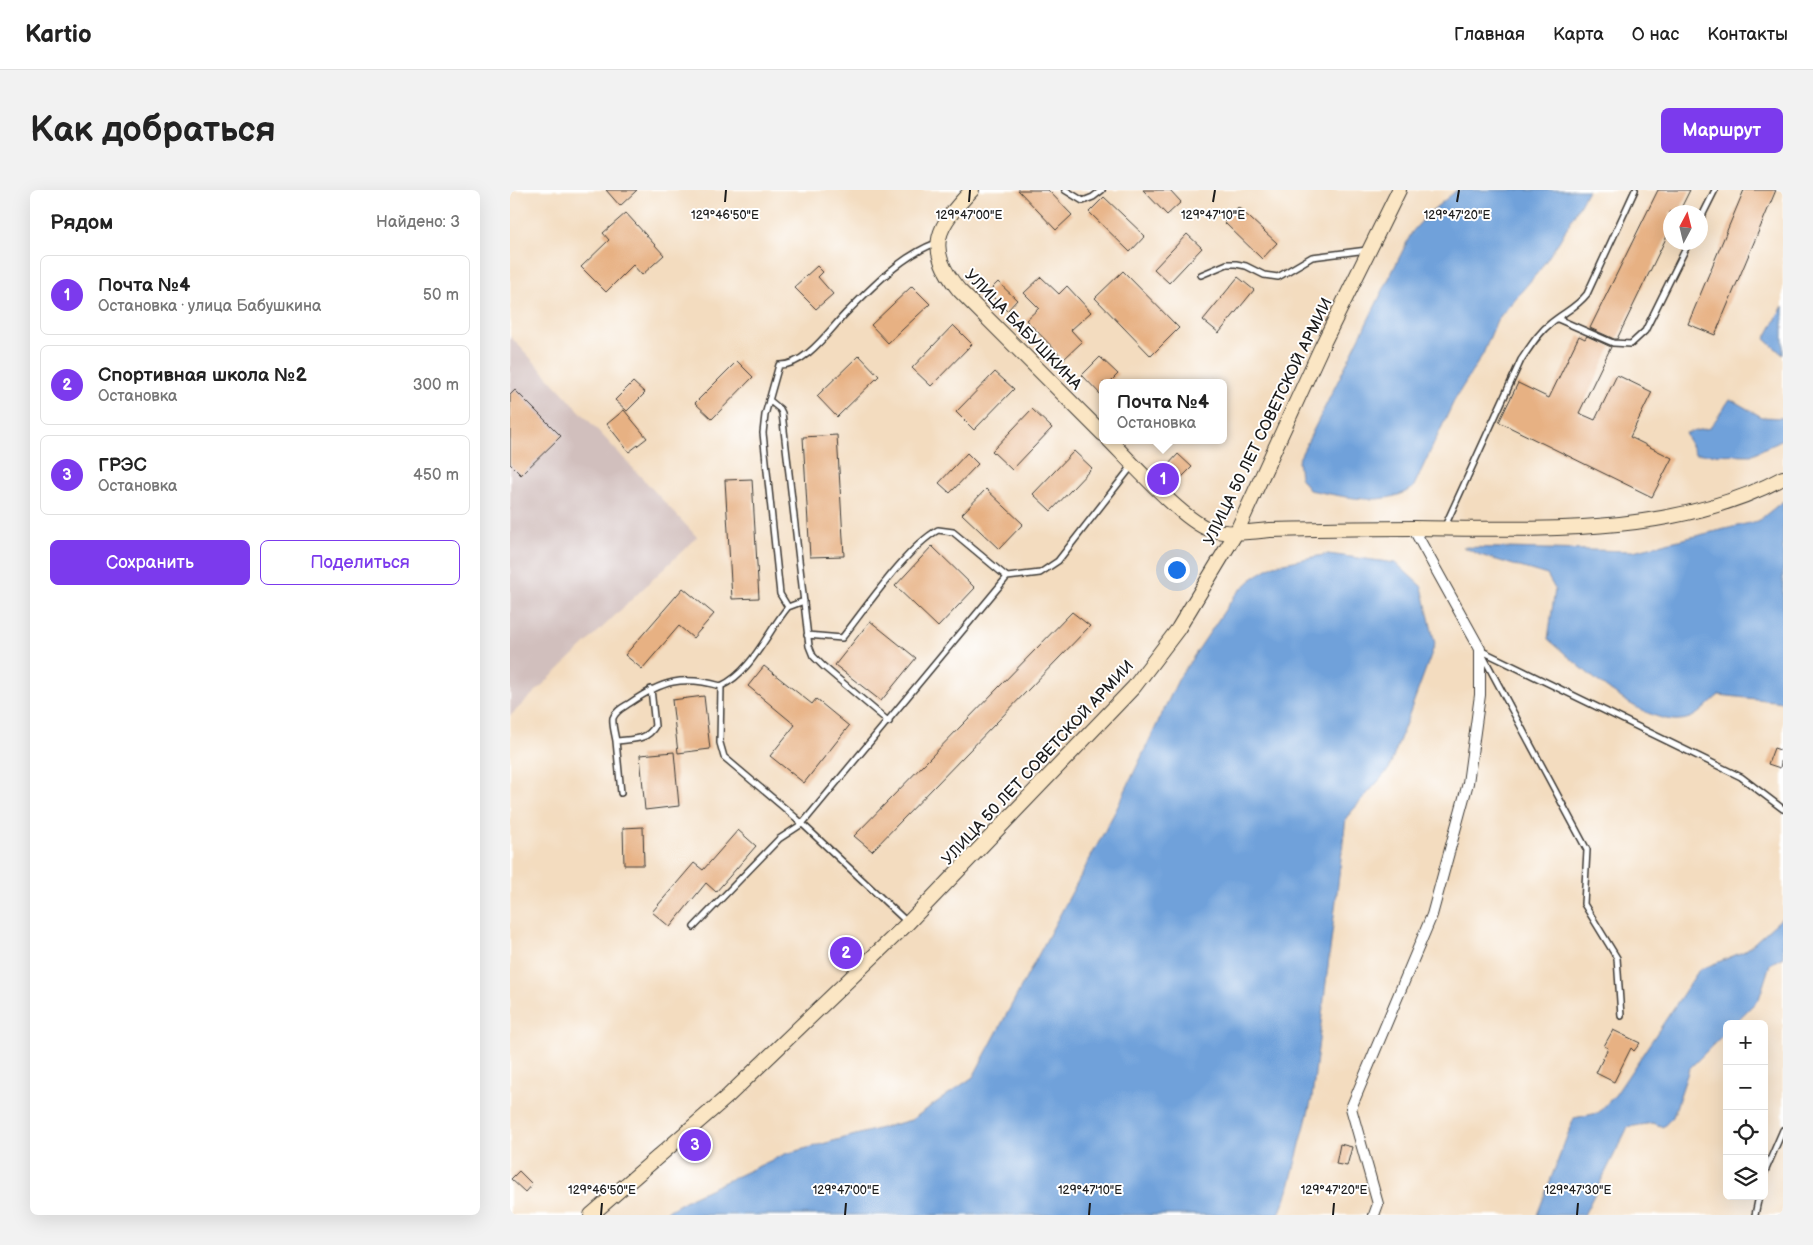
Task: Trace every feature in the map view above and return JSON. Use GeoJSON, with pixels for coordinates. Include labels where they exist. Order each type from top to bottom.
{"type":"FeatureCollection","features":[{"type":"Feature","properties":{"kind":"main road"},"geometry":{"type":"LineString","coordinates":[[937,242],[942,226],[950,214],[972,190]]}},
{"type":"Feature","properties":{"kind":"main road","name":"УЛИЦА 50 ЛЕТ СОВЕТСКОЙ АРМИИ"},"geometry":{"type":"LineString","coordinates":[[591,1215],[728,1096],[908,923],[1134,687],[1178,629],[1236,533],[1321,348],[1399,190]]}},
{"type":"Feature","properties":{"kind":"main road","name":"УЛИЦА БАБУШКИНА"},"geometry":{"type":"LineString","coordinates":[[937,242],[942,266],[959,290],[1099,430]]}},
{"type":"Feature","properties":{"kind":"main road"},"geometry":{"type":"LineString","coordinates":[[1114,444],[1182,512],[1198,524],[1208,529],[1236,533],[1270,530],[1601,526],[1645,520],[1729,501],[1762,489],[1783,478]]}},
{"type":"Feature","properties":{"kind":"street"},"geometry":{"type":"LineString","coordinates":[[1374,1215],[1378,1204],[1351,1108],[1432,915],[1468,783],[1480,695],[1480,649],[1413,528]]}},
{"type":"Feature","properties":{"kind":"lane"},"geometry":{"type":"LineString","coordinates":[[1065,190],[1083,201],[1093,197],[1102,190]]}},
{"type":"Feature","properties":{"kind":"lane"},"geometry":{"type":"LineString","coordinates":[[1444,529],[1522,360],[1534,340],[1551,323],[1578,305],[1586,294],[1635,190]]}},
{"type":"Feature","properties":{"kind":"lane"},"geometry":{"type":"LineString","coordinates":[[1708,205],[1716,190]]}},
{"type":"Feature","properties":{"kind":"lane"},"geometry":{"type":"LineString","coordinates":[[788,607],[780,594],[778,584],[763,442],[765,415],[780,365],[793,364],[826,337],[848,311],[912,254],[937,242]]}},
{"type":"Feature","properties":{"kind":"lane"},"geometry":{"type":"LineString","coordinates":[[1200,275],[1227,264],[1236,264],[1246,266],[1264,275],[1278,277],[1312,257],[1369,250]]}},
{"type":"Feature","properties":{"kind":"lane"},"geometry":{"type":"LineString","coordinates":[[1558,319],[1613,343],[1631,344],[1645,331],[1685,250]]}},
{"type":"Feature","properties":{"kind":"lane"},"geometry":{"type":"LineString","coordinates":[[769,400],[782,413],[807,634],[814,656],[889,722]]}},
{"type":"Feature","properties":{"kind":"lane"},"geometry":{"type":"LineString","coordinates":[[694,927],[779,839],[802,824],[889,722],[1007,578],[1040,573],[1058,561],[1133,464]]}},
{"type":"Feature","properties":{"kind":"lane"},"geometry":{"type":"LineString","coordinates":[[807,634],[842,638],[881,587],[927,537],[938,530],[953,532],[1007,578]]}},
{"type":"Feature","properties":{"kind":"lane"},"geometry":{"type":"LineString","coordinates":[[621,792],[613,724],[616,712],[662,684],[692,680],[721,686],[731,682],[741,672],[788,607],[804,601]]}},
{"type":"Feature","properties":{"kind":"lane"},"geometry":{"type":"LineString","coordinates":[[1480,649],[1742,777],[1783,809]]}},
{"type":"Feature","properties":{"kind":"lane"},"geometry":{"type":"LineString","coordinates":[[1480,649],[1588,850],[1584,904],[1617,958],[1620,1016]]}},
{"type":"Feature","properties":{"kind":"lane"},"geometry":{"type":"LineString","coordinates":[[721,686],[720,743],[724,757],[802,824],[908,923]]}},
{"type":"Feature","properties":{"kind":"lane"},"geometry":{"type":"LineString","coordinates":[[616,741],[641,738],[652,731],[655,726],[651,689]]}},
{"type":"Feature","properties":{"kind":"lane"},"geometry":{"type":"LineString","coordinates":[[1768,1165],[1783,1130]]}},
{"type":"Feature","properties":{"kind":"lane"},"geometry":{"type":"LineString","coordinates":[[1755,1215],[1758,1200]]}},
{"type":"Feature","properties":{"kind":"shaded area"},"geometry":{"type":"Polygon","coordinates":[[[510,336],[697,537],[510,716],[510,336]]]}},
{"type":"Feature","properties":{"kind":"water"},"geometry":{"type":"Polygon","coordinates":[[[1457,190],[1588,190],[1560,240],[1539,271],[1497,320],[1483,354],[1455,399],[1413,488],[1388,498],[1375,499],[1362,499],[1309,490],[1300,477],[1298,461],[1412,232],[1429,213],[1457,190]]]}},
{"type":"Feature","properties":{"kind":"water"},"geometry":{"type":"Polygon","coordinates":[[[1783,306],[1783,355],[1765,339],[1783,306]]]}},
{"type":"Feature","properties":{"kind":"water"},"geometry":{"type":"Polygon","coordinates":[[[1730,399],[1762,417],[1783,418],[1783,439],[1751,455],[1695,454],[1685,433],[1710,428],[1730,399]]]}},
{"type":"Feature","properties":{"kind":"water"},"geometry":{"type":"Polygon","coordinates":[[[1783,501],[1783,702],[1719,695],[1692,717],[1675,720],[1656,716],[1636,707],[1596,680],[1548,639],[1555,589],[1547,575],[1480,555],[1463,547],[1633,551],[1758,521],[1783,501]]]}},
{"type":"Feature","properties":{"kind":"water"},"geometry":{"type":"Polygon","coordinates":[[[1328,554],[1396,563],[1422,587],[1435,644],[1389,769],[1346,818],[1312,1098],[1288,1191],[1279,1215],[661,1215],[692,1197],[785,1154],[911,1120],[973,1077],[1117,808],[1179,678],[1235,595],[1254,577],[1274,565],[1328,554]]]}},
{"type":"Feature","properties":{"kind":"water"},"geometry":{"type":"Polygon","coordinates":[[[1783,917],[1783,957],[1770,964],[1759,999],[1738,1020],[1723,1020],[1723,1035],[1689,1069],[1673,1117],[1663,1127],[1653,1123],[1628,1127],[1584,1215],[1537,1215],[1574,1118],[1598,1113],[1616,1094],[1699,970],[1745,951],[1783,917]]]}},
{"type":"Feature","properties":{"kind":"building"},"geometry":{"type":"Polygon","coordinates":[[[606,190],[637,190],[620,206],[606,190]]]}},
{"type":"Feature","properties":{"kind":"building"},"geometry":{"type":"Polygon","coordinates":[[[1018,190],[1048,190],[1072,215],[1056,230],[1018,190]]]}},
{"type":"Feature","properties":{"kind":"building"},"geometry":{"type":"Polygon","coordinates":[[[1143,190],[1170,190],[1181,202],[1167,215],[1143,190]]]}},
{"type":"Feature","properties":{"kind":"building"},"geometry":{"type":"Polygon","coordinates":[[[1658,190],[1690,190],[1682,205],[1663,205],[1663,244],[1617,339],[1590,328],[1658,190]]]}},
{"type":"Feature","properties":{"kind":"building"},"geometry":{"type":"Polygon","coordinates":[[[1744,190],[1776,190],[1715,335],[1688,324],[1744,190]]]}},
{"type":"Feature","properties":{"kind":"building"},"geometry":{"type":"Polygon","coordinates":[[[1104,197],[1145,236],[1130,252],[1089,212],[1104,197]]]}},
{"type":"Feature","properties":{"kind":"building"},"geometry":{"type":"Polygon","coordinates":[[[1238,207],[1277,243],[1262,259],[1224,222],[1238,207]]]}},
{"type":"Feature","properties":{"kind":"building"},"geometry":{"type":"Polygon","coordinates":[[[626,213],[664,255],[642,275],[633,265],[606,292],[581,267],[609,240],[603,233],[626,213]]]}},
{"type":"Feature","properties":{"kind":"building"},"geometry":{"type":"Polygon","coordinates":[[[1187,234],[1202,248],[1169,283],[1154,269],[1187,234]]]}},
{"type":"Feature","properties":{"kind":"building"},"geometry":{"type":"Polygon","coordinates":[[[817,266],[823,272],[818,277],[833,294],[816,309],[794,287],[817,266]]]}},
{"type":"Feature","properties":{"kind":"building"},"geometry":{"type":"Polygon","coordinates":[[[1123,271],[1179,328],[1151,356],[1095,298],[1123,271]]]}},
{"type":"Feature","properties":{"kind":"building"},"geometry":{"type":"Polygon","coordinates":[[[1041,277],[1059,294],[1067,286],[1091,312],[1071,330],[1082,342],[1064,359],[1026,320],[1039,308],[1024,293],[1041,277]]]}},
{"type":"Feature","properties":{"kind":"building"},"geometry":{"type":"Polygon","coordinates":[[[1238,277],[1254,290],[1219,333],[1203,320],[1238,277]]]}},
{"type":"Feature","properties":{"kind":"building"},"geometry":{"type":"Polygon","coordinates":[[[998,282],[1017,300],[1007,311],[988,292],[998,282]]]}},
{"type":"Feature","properties":{"kind":"building"},"geometry":{"type":"Polygon","coordinates":[[[912,286],[930,304],[888,343],[871,325],[912,286]]]}},
{"type":"Feature","properties":{"kind":"building"},"geometry":{"type":"Polygon","coordinates":[[[953,325],[972,344],[931,386],[912,368],[953,325]]]}},
{"type":"Feature","properties":{"kind":"building"},"geometry":{"type":"Polygon","coordinates":[[[1579,336],[1585,339],[1587,336],[1611,347],[1579,413],[1595,420],[1617,375],[1652,392],[1630,437],[1672,458],[1652,497],[1499,422],[1518,383],[1549,398],[1579,336]]]}},
{"type":"Feature","properties":{"kind":"building"},"geometry":{"type":"Polygon","coordinates":[[[859,355],[879,376],[837,417],[817,396],[859,355]]]}},
{"type":"Feature","properties":{"kind":"building"},"geometry":{"type":"Polygon","coordinates":[[[1100,357],[1118,374],[1113,379],[1099,379],[1099,393],[1082,375],[1100,357]]]}},
{"type":"Feature","properties":{"kind":"building"},"geometry":{"type":"Polygon","coordinates":[[[737,361],[753,377],[712,419],[695,403],[737,361]]]}},
{"type":"Feature","properties":{"kind":"building"},"geometry":{"type":"Polygon","coordinates":[[[995,372],[1014,389],[974,430],[956,412],[995,372]]]}},
{"type":"Feature","properties":{"kind":"building"},"geometry":{"type":"Polygon","coordinates":[[[633,382],[645,393],[627,411],[615,400],[633,382]]]}},
{"type":"Feature","properties":{"kind":"building"},"geometry":{"type":"Polygon","coordinates":[[[515,390],[561,436],[521,475],[510,464],[510,395],[515,390]]]}},
{"type":"Feature","properties":{"kind":"building"},"geometry":{"type":"Polygon","coordinates":[[[1032,409],[1052,428],[1012,470],[992,451],[1032,409]]]}},
{"type":"Feature","properties":{"kind":"building"},"geometry":{"type":"Polygon","coordinates":[[[624,410],[647,438],[629,452],[607,424],[624,410]]]}},
{"type":"Feature","properties":{"kind":"building"},"geometry":{"type":"Polygon","coordinates":[[[837,435],[844,556],[810,557],[803,437],[837,435]]]}},
{"type":"Feature","properties":{"kind":"building"},"geometry":{"type":"Polygon","coordinates":[[[1074,451],[1092,468],[1051,511],[1033,494],[1074,451]]]}},
{"type":"Feature","properties":{"kind":"building"},"geometry":{"type":"Polygon","coordinates":[[[967,453],[978,464],[950,493],[939,483],[967,453]]]}},
{"type":"Feature","properties":{"kind":"building"},"geometry":{"type":"Polygon","coordinates":[[[1178,454],[1192,467],[1180,479],[1167,466],[1178,454]]]}},
{"type":"Feature","properties":{"kind":"building"},"geometry":{"type":"Polygon","coordinates":[[[752,479],[759,598],[732,599],[725,480],[752,479]]]}},
{"type":"Feature","properties":{"kind":"building"},"geometry":{"type":"Polygon","coordinates":[[[986,489],[1023,524],[999,549],[962,514],[986,489]]]}},
{"type":"Feature","properties":{"kind":"building"},"geometry":{"type":"Polygon","coordinates":[[[932,546],[975,588],[938,627],[895,586],[932,546]]]}},
{"type":"Feature","properties":{"kind":"building"},"geometry":{"type":"Polygon","coordinates":[[[683,588],[714,614],[693,638],[679,626],[642,669],[625,655],[683,588]]]}},
{"type":"Feature","properties":{"kind":"building"},"geometry":{"type":"Polygon","coordinates":[[[1072,612],[1090,626],[872,851],[854,836],[1072,612]]]}},
{"type":"Feature","properties":{"kind":"building"},"geometry":{"type":"Polygon","coordinates":[[[870,621],[916,658],[881,701],[835,665],[870,621]]]}},
{"type":"Feature","properties":{"kind":"building"},"geometry":{"type":"Polygon","coordinates":[[[764,666],[812,704],[816,699],[849,726],[804,783],[770,756],[795,725],[748,686],[764,666]]]}},
{"type":"Feature","properties":{"kind":"building"},"geometry":{"type":"Polygon","coordinates":[[[704,696],[710,749],[678,753],[672,700],[704,696]]]}},
{"type":"Feature","properties":{"kind":"building"},"geometry":{"type":"Polygon","coordinates":[[[1774,748],[1783,751],[1780,768],[1768,764],[1774,748]]]}},
{"type":"Feature","properties":{"kind":"building"},"geometry":{"type":"Polygon","coordinates":[[[674,752],[679,806],[645,810],[640,755],[674,752]]]}},
{"type":"Feature","properties":{"kind":"building"},"geometry":{"type":"Polygon","coordinates":[[[643,827],[644,865],[624,865],[623,828],[643,827]]]}},
{"type":"Feature","properties":{"kind":"building"},"geometry":{"type":"Polygon","coordinates":[[[738,830],[756,846],[716,892],[706,883],[670,927],[652,912],[694,863],[703,870],[738,830]]]}},
{"type":"Feature","properties":{"kind":"building"},"geometry":{"type":"Polygon","coordinates":[[[1613,1030],[1640,1043],[1634,1051],[1631,1048],[1614,1082],[1596,1073],[1608,1048],[1604,1046],[1613,1030]]]}},
{"type":"Feature","properties":{"kind":"building"},"geometry":{"type":"Polygon","coordinates":[[[1340,1144],[1352,1147],[1347,1166],[1336,1164],[1340,1144]]]}},
{"type":"Feature","properties":{"kind":"building"},"geometry":{"type":"Polygon","coordinates":[[[519,1171],[532,1184],[525,1192],[511,1179],[519,1171]]]}},
{"type":"Feature","properties":{"kind":"place","name":"Почта №4"},"geometry":{"type":"Point","coordinates":[1163,479]}},
{"type":"Feature","properties":{"kind":"place","name":"Спортивная школа №2"},"geometry":{"type":"Point","coordinates":[846,953]}},
{"type":"Feature","properties":{"kind":"place","name":"ГРЭС"},"geometry":{"type":"Point","coordinates":[695,1145]}}]}
